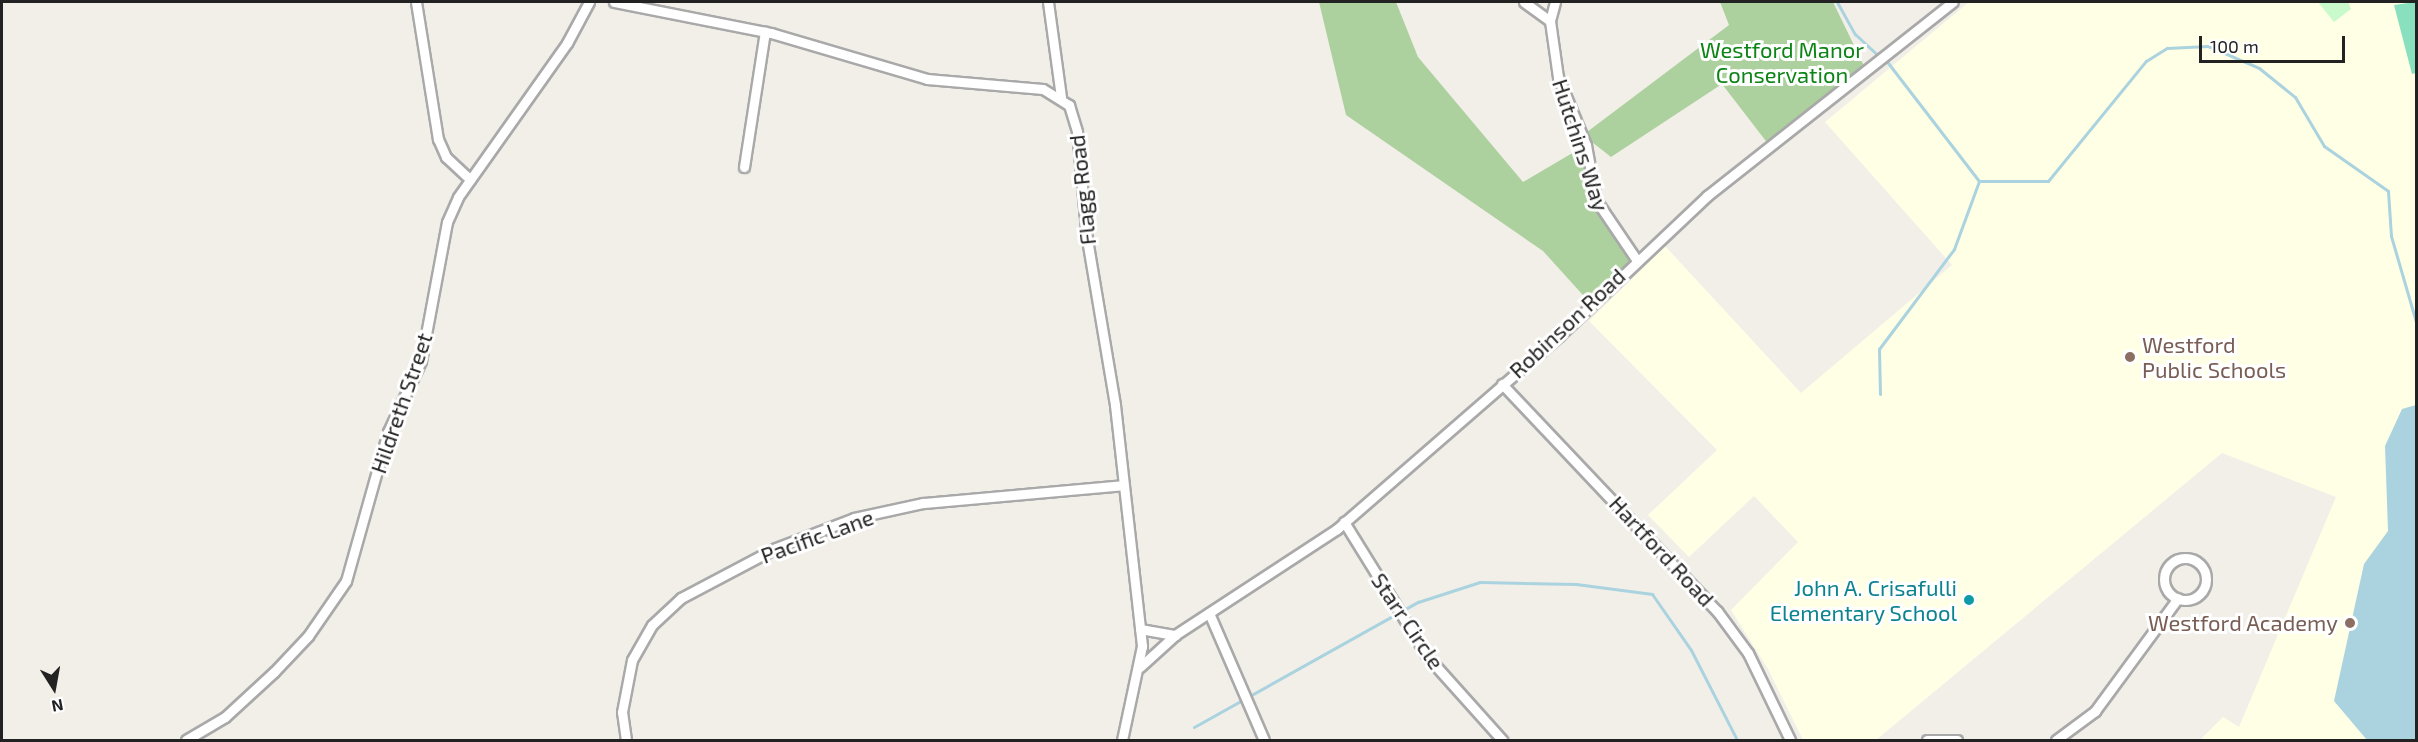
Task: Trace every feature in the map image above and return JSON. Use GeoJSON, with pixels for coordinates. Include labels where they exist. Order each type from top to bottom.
{"type":"FeatureCollection","features":[{"type":"Feature","properties":{"kind":"street"},"geometry":{"type":"LineString","coordinates":[[416,2],[438,138],[446,157],[470,179]]}},
{"type":"Feature","properties":{"kind":"street","name":"Hildreth Street"},"geometry":{"type":"LineString","coordinates":[[186,741],[225,717],[274,672],[308,636],[346,581],[388,432],[421,361],[447,222],[470,179],[567,43],[589,2]]}},
{"type":"Feature","properties":{"kind":"street"},"geometry":{"type":"LineString","coordinates":[[614,2],[765,32],[909,75],[1043,89],[1061,97]]}},
{"type":"Feature","properties":{"kind":"street","name":"Flagg Road"},"geometry":{"type":"LineString","coordinates":[[1047,2],[1061,97],[1077,132],[1087,239],[1123,485],[1140,629],[1140,668],[1122,741]]}},
{"type":"Feature","properties":{"kind":"street"},"geometry":{"type":"LineString","coordinates":[[1524,2],[1550,21]]}},
{"type":"Feature","properties":{"kind":"street","name":"Hutchins Way"},"geometry":{"type":"LineString","coordinates":[[1555,2],[1550,21],[1558,77],[1586,145],[1596,200],[1636,259]]}},
{"type":"Feature","properties":{"kind":"street","name":"Robinson Road"},"geometry":{"type":"LineString","coordinates":[[1140,668],[1175,635],[1344,522],[1502,384],[1636,259],[1953,2]]}},
{"type":"Feature","properties":{"kind":"street"},"geometry":{"type":"LineString","coordinates":[[744,167],[765,32]]}},
{"type":"Feature","properties":{"kind":"street","name":"Hartford Road"},"geometry":{"type":"LineString","coordinates":[[1502,384],[1717,611],[1748,653],[1790,741]]}},
{"type":"Feature","properties":{"kind":"street","name":"Pacific Lane"},"geometry":{"type":"LineString","coordinates":[[626,741],[622,712],[632,660],[652,625],[681,598],[776,548],[854,518],[922,503],[1123,485]]}},
{"type":"Feature","properties":{"kind":"street","name":"Starr Circle"},"geometry":{"type":"LineString","coordinates":[[1344,522],[1427,656],[1502,741]]}},
{"type":"Feature","properties":{"kind":"street"},"geometry":{"type":"LineString","coordinates":[[2190,558],[2201,566],[2205,583],[2195,597],[2178,598],[2165,586],[2164,573],[2172,562],[2190,558]]}},
{"type":"Feature","properties":{"kind":"street"},"geometry":{"type":"LineString","coordinates":[[2056,741],[2088,720],[2178,598]]}},
{"type":"Feature","properties":{"kind":"street"},"geometry":{"type":"LineString","coordinates":[[1209,613],[1245,692],[1264,741]]}},
{"type":"Feature","properties":{"kind":"street"},"geometry":{"type":"LineString","coordinates":[[1140,629],[1175,635]]}},
{"type":"Feature","properties":{"kind":"street"},"geometry":{"type":"LineString","coordinates":[[1927,741],[1957,741]]}},
{"type":"Feature","properties":{"kind":"shaded area","name":"Westford Public Schools"},"geometry":{"type":"Polygon","coordinates":[[[1969,2],[2416,2],[2416,740],[2200,740],[2223,717],[2239,727],[2336,497],[2222,453],[1876,740],[1803,740],[1768,669],[1731,610],[1798,542],[1754,496],[1689,557],[1648,515],[1717,450],[1589,321],[1665,246],[1801,393],[1952,265],[1825,122],[1969,2]]]}},
{"type":"Feature","properties":{"kind":"green space"},"geometry":{"type":"Polygon","coordinates":[[[1319,2],[1396,2],[1418,57],[1523,182],[1586,145],[1603,216],[1636,259],[1591,304],[1543,251],[1346,115],[1319,2]]]}},
{"type":"Feature","properties":{"kind":"green space","name":"Westford Manor Conservation"},"geometry":{"type":"Polygon","coordinates":[[[1720,2],[1833,2],[1867,72],[1772,149],[1722,84],[1611,157],[1583,135],[1729,25],[1720,2]]]}},
{"type":"Feature","properties":{"kind":"green space"},"geometry":{"type":"Polygon","coordinates":[[[2318,2],[2348,2],[2351,9],[2334,22],[2318,2]]]}},
{"type":"Feature","properties":{"kind":"green space"},"geometry":{"type":"Polygon","coordinates":[[[2416,2],[2416,73],[2412,74],[2394,5],[2416,2]]]}},
{"type":"Feature","properties":{"kind":"water"},"geometry":{"type":"Polygon","coordinates":[[[2416,405],[2416,740],[2367,740],[2334,701],[2364,564],[2388,531],[2385,446],[2402,409],[2416,405]]]}},
{"type":"Feature","properties":{"kind":"waterway"},"geometry":{"type":"LineString","coordinates":[[1837,2],[1855,34],[1879,56]]}},
{"type":"Feature","properties":{"kind":"waterway"},"geometry":{"type":"LineString","coordinates":[[1885,59],[1979,181],[2048,181],[2146,61],[2167,48],[2208,46],[2259,68],[2295,97],[2324,146],[2388,191],[2391,236],[2416,322]]}},
{"type":"Feature","properties":{"kind":"waterway"},"geometry":{"type":"LineString","coordinates":[[1880,394],[1879,349],[1954,249],[1979,181]]}},
{"type":"Feature","properties":{"kind":"waterway"},"geometry":{"type":"LineString","coordinates":[[1194,727],[1418,602],[1480,582],[1576,584],[1652,594],[1691,650],[1737,740]]}},
{"type":"Feature","properties":{"kind":"place","name":"Westford Public Schools"},"geometry":{"type":"Point","coordinates":[2130,357]}},
{"type":"Feature","properties":{"kind":"place","name":"John A. Crisafulli Elementary School"},"geometry":{"type":"Point","coordinates":[1969,600]}},
{"type":"Feature","properties":{"kind":"place","name":"Westford Academy"},"geometry":{"type":"Point","coordinates":[2350,623]}}]}
